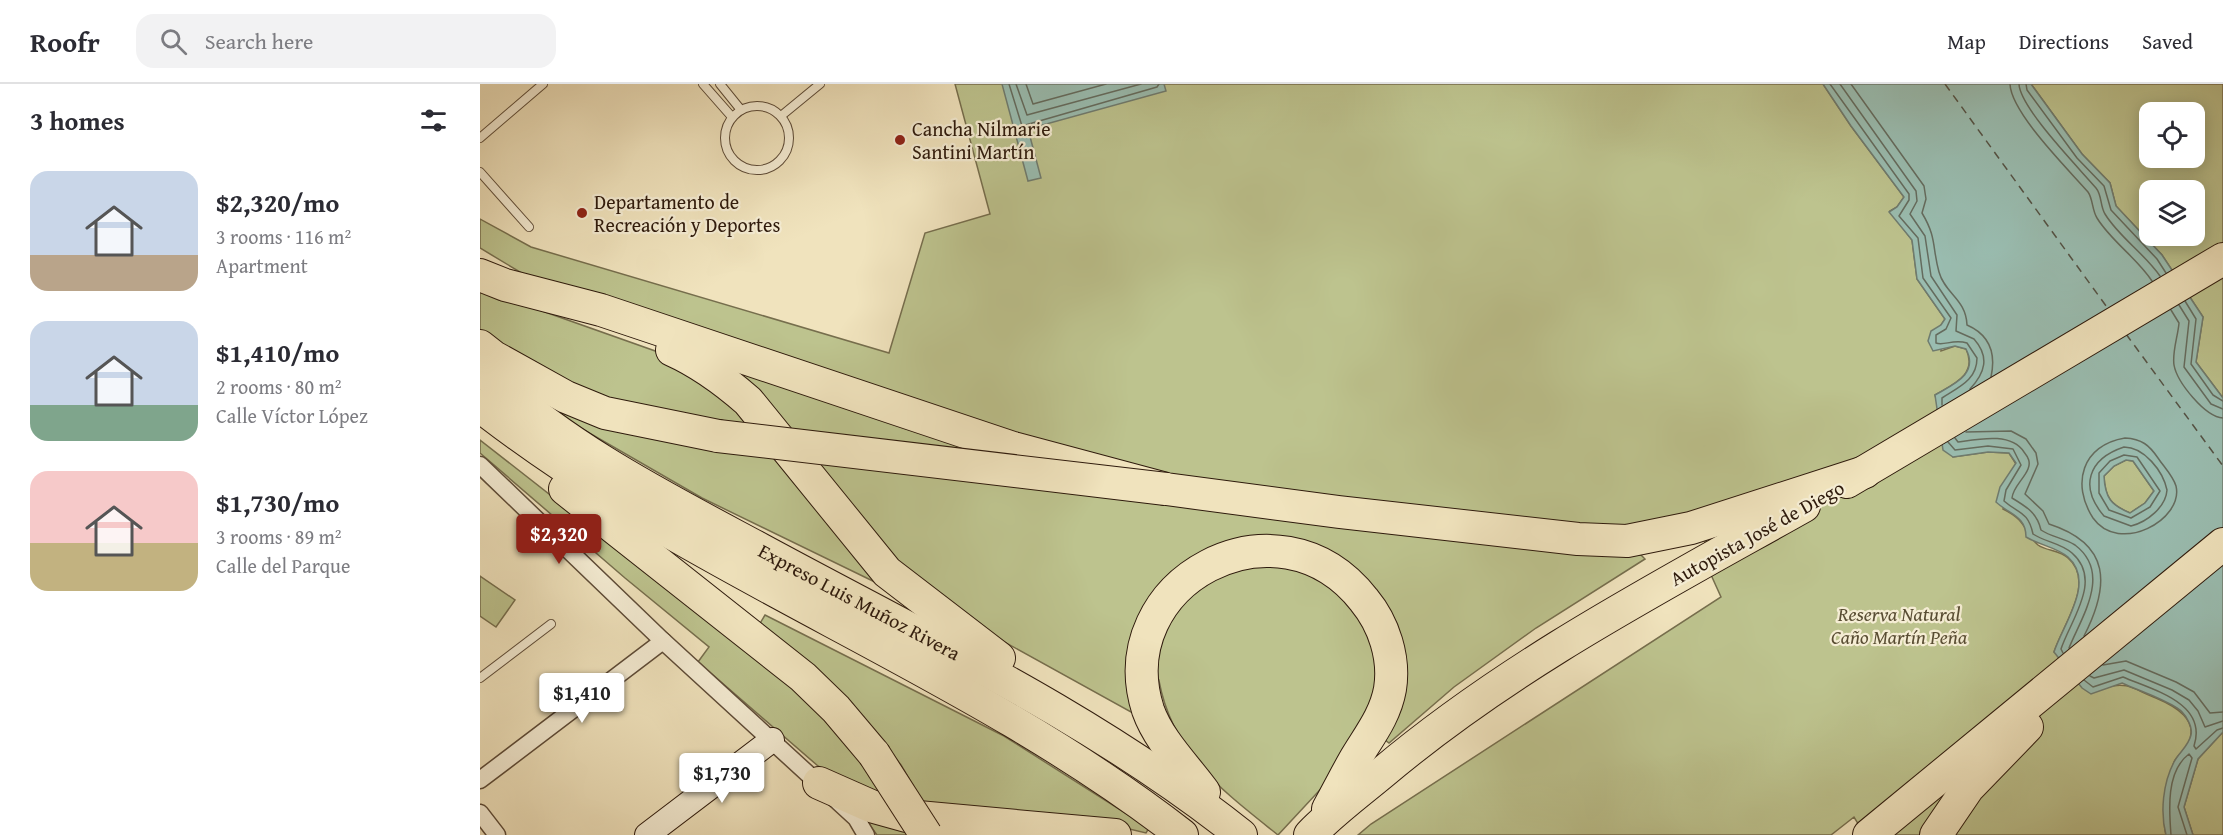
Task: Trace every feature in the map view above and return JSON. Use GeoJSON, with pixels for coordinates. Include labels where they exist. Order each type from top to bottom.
{"type":"FeatureCollection","features":[{"type":"Feature","properties":{"kind":"highway","name":"Autopista José de Diego"},"geometry":{"type":"LineString","coordinates":[[1315,830],[1414,746],[1507,678],[1605,618],[1871,468],[2223,259]]}},
{"type":"Feature","properties":{"kind":"highway"},"geometry":{"type":"LineString","coordinates":[[480,260],[492,280],[533,302],[666,348],[693,360],[723,379],[748,401],[887,572],[980,646],[1066,701],[1102,736]]}},
{"type":"Feature","properties":{"kind":"highway"},"geometry":{"type":"LineString","coordinates":[[492,280],[601,310],[1012,448],[1166,489]]}},
{"type":"Feature","properties":{"kind":"highway"},"geometry":{"type":"LineString","coordinates":[[480,346],[494,357],[566,397],[605,413],[718,436],[995,471],[1166,489],[1339,512],[1605,541],[1627,541],[1690,528],[1871,468]]}},
{"type":"Feature","properties":{"kind":"highway","name":"Expreso Luis Muñoz Rivera"},"geometry":{"type":"LineString","coordinates":[[480,368],[566,440],[634,481],[1002,678],[1102,736],[1208,808],[1241,835]]}},
{"type":"Feature","properties":{"kind":"highway","name":"Expreso Luis Muñoz Rivera"},"geometry":{"type":"LineString","coordinates":[[480,406],[540,451],[647,518],[1026,728],[1141,803],[1182,835]]}},
{"type":"Feature","properties":{"kind":"highway"},"geometry":{"type":"LineString","coordinates":[[480,413],[496,434],[803,677],[836,709],[874,754],[926,835]]}},
{"type":"Feature","properties":{"kind":"highway"},"geometry":{"type":"LineString","coordinates":[[1869,835],[2223,544]]}},
{"type":"Feature","properties":{"kind":"highway"},"geometry":{"type":"LineString","coordinates":[[1208,808],[1205,794],[1168,745],[1149,712],[1142,666],[1146,641],[1154,624],[1176,591],[1210,564],[1243,552],[1278,550],[1320,563],[1347,580],[1359,593],[1372,610],[1386,642],[1391,677],[1386,704],[1378,724],[1315,830]]}},
{"type":"Feature","properties":{"kind":"highway"},"geometry":{"type":"LineString","coordinates":[[1936,835],[1968,788],[2020,737],[2066,673]]}},
{"type":"Feature","properties":{"kind":"highway"},"geometry":{"type":"LineString","coordinates":[[819,783],[871,806],[908,816],[950,822],[1025,826],[1115,835]]}},
{"type":"Feature","properties":{"kind":"street"},"geometry":{"type":"LineString","coordinates":[[480,465],[663,640],[856,818],[866,835]]}},
{"type":"Feature","properties":{"kind":"street"},"geometry":{"type":"LineString","coordinates":[[480,780],[663,640]]}},
{"type":"Feature","properties":{"kind":"street"},"geometry":{"type":"LineString","coordinates":[[647,835],[771,740]]}},
{"type":"Feature","properties":{"kind":"street"},"geometry":{"type":"LineString","coordinates":[[480,813],[497,835]]}},
{"type":"Feature","properties":{"kind":"lane"},"geometry":{"type":"LineString","coordinates":[[480,138],[543,84]]}},
{"type":"Feature","properties":{"kind":"lane"},"geometry":{"type":"LineString","coordinates":[[703,84],[732,117]]}},
{"type":"Feature","properties":{"kind":"lane"},"geometry":{"type":"LineString","coordinates":[[720,84],[741,110]]}},
{"type":"Feature","properties":{"kind":"lane"},"geometry":{"type":"LineString","coordinates":[[781,116],[820,84]]}},
{"type":"Feature","properties":{"kind":"lane"},"geometry":{"type":"LineString","coordinates":[[759,106],[771,109],[781,116],[789,133],[787,151],[776,165],[758,170],[741,166],[728,152],[725,134],[732,117],[741,110],[759,106]]}},
{"type":"Feature","properties":{"kind":"lane"},"geometry":{"type":"LineString","coordinates":[[480,172],[529,227]]}},
{"type":"Feature","properties":{"kind":"lane"},"geometry":{"type":"LineString","coordinates":[[480,678],[551,624]]}},
{"type":"Feature","properties":{"kind":"green space","name":"Reserva Natural Caño Martín Peña"},"geometry":{"type":"Polygon","coordinates":[[[955,84],[1823,84],[1904,197],[1897,207],[1890,211],[1912,240],[1917,279],[1945,319],[1941,325],[1941,351],[1955,346],[1966,349],[1969,365],[1966,372],[1956,382],[1935,395],[1953,457],[1988,452],[2009,453],[2016,464],[2010,473],[2003,509],[2021,522],[2038,545],[2065,555],[2076,568],[2079,579],[2075,604],[2054,652],[2108,687],[2122,685],[2171,705],[2188,721],[2191,735],[2187,746],[2174,762],[2167,788],[2164,809],[2166,835],[1865,835],[1854,817],[1831,835],[1358,835],[1371,824],[1721,597],[1712,577],[1699,511],[1613,529],[1385,504],[1140,470],[1034,444],[540,284],[480,248],[480,219],[531,247],[889,353],[925,233],[990,214],[955,84]]]}},
{"type":"Feature","properties":{"kind":"green space"},"geometry":{"type":"Polygon","coordinates":[[[2031,84],[2223,84],[2223,398],[2196,362],[2203,317],[2154,246],[2205,246],[2205,180],[2139,180],[2139,230],[2116,206],[2110,183],[2082,154],[2031,84]]]}},
{"type":"Feature","properties":{"kind":"green space"},"geometry":{"type":"Polygon","coordinates":[[[480,289],[675,358],[760,427],[691,418],[594,399],[480,335],[480,289]]]}},
{"type":"Feature","properties":{"kind":"green space"},"geometry":{"type":"Polygon","coordinates":[[[690,346],[985,453],[790,434],[690,346]]]}},
{"type":"Feature","properties":{"kind":"green space"},"geometry":{"type":"Polygon","coordinates":[[[566,403],[784,455],[879,584],[702,498],[558,415],[566,403]]]}},
{"type":"Feature","properties":{"kind":"green space"},"geometry":{"type":"Polygon","coordinates":[[[480,440],[779,674],[849,741],[892,802],[840,780],[818,766],[698,662],[709,647],[480,453],[480,440]]]}},
{"type":"Feature","properties":{"kind":"green space"},"geometry":{"type":"Polygon","coordinates":[[[806,458],[1550,547],[1641,555],[1645,559],[1536,628],[1454,687],[1389,743],[1380,736],[1344,764],[1278,835],[1238,803],[1188,751],[1166,707],[1159,681],[1140,717],[934,603],[806,458]]]}},
{"type":"Feature","properties":{"kind":"green space"},"geometry":{"type":"Polygon","coordinates":[[[2126,460],[2133,461],[2154,491],[2145,503],[2130,513],[2110,500],[2104,476],[2114,466],[2126,460]]]}},
{"type":"Feature","properties":{"kind":"green space"},"geometry":{"type":"Polygon","coordinates":[[[480,576],[515,600],[496,627],[480,616],[480,576]]]}},
{"type":"Feature","properties":{"kind":"green space"},"geometry":{"type":"Polygon","coordinates":[[[765,615],[1004,736],[1149,828],[1146,833],[1121,827],[928,811],[901,765],[875,731],[759,625],[765,615]]]}},
{"type":"Feature","properties":{"kind":"green space"},"geometry":{"type":"Polygon","coordinates":[[[2223,732],[2223,835],[2193,835],[2184,807],[2198,759],[2223,732]]]}},
{"type":"Feature","properties":{"kind":"green space"},"geometry":{"type":"Polygon","coordinates":[[[863,816],[904,823],[911,835],[877,835],[863,816]]]}},
{"type":"Feature","properties":{"kind":"water"},"geometry":{"type":"Polygon","coordinates":[[[1002,84],[1164,84],[1166,91],[1028,129],[1041,178],[1028,181],[1002,84]]]}},
{"type":"Feature","properties":{"kind":"water"},"geometry":{"type":"Polygon","coordinates":[[[1823,84],[2031,84],[2082,154],[2110,183],[2116,206],[2139,230],[2139,246],[2154,246],[2162,255],[2203,317],[2196,362],[2223,398],[2223,732],[2198,759],[2184,807],[2193,835],[2166,835],[2163,817],[2165,788],[2170,770],[2191,735],[2190,724],[2185,716],[2180,710],[2157,697],[2122,683],[2091,694],[2082,688],[2054,652],[2075,603],[2079,578],[2076,567],[2068,557],[2053,548],[2026,537],[2020,520],[1996,502],[2000,487],[2016,463],[2009,453],[1988,452],[1953,457],[1943,450],[1935,395],[1957,382],[1967,372],[1969,358],[1966,349],[1955,346],[1933,351],[1928,341],[1931,331],[1941,325],[1945,319],[1917,279],[1912,240],[1889,212],[1897,207],[1904,197],[1823,84]],[[2126,460],[2114,466],[2104,476],[2110,500],[2130,513],[2145,503],[2154,491],[2133,461],[2126,460]]]}},
{"type":"Feature","properties":{"kind":"ferry route"},"geometry":{"type":"LineString","coordinates":[[1945,84],[2109,310]]}},
{"type":"Feature","properties":{"kind":"ferry route"},"geometry":{"type":"LineString","coordinates":[[2126,334],[2223,466]]}},
{"type":"Feature","properties":{"kind":"place","name":"Cancha Nilmarie Santini Martín"},"geometry":{"type":"Point","coordinates":[900,140]}},
{"type":"Feature","properties":{"kind":"place","name":"Departamento de Recreación y Deportes"},"geometry":{"type":"Point","coordinates":[582,213]}}]}
